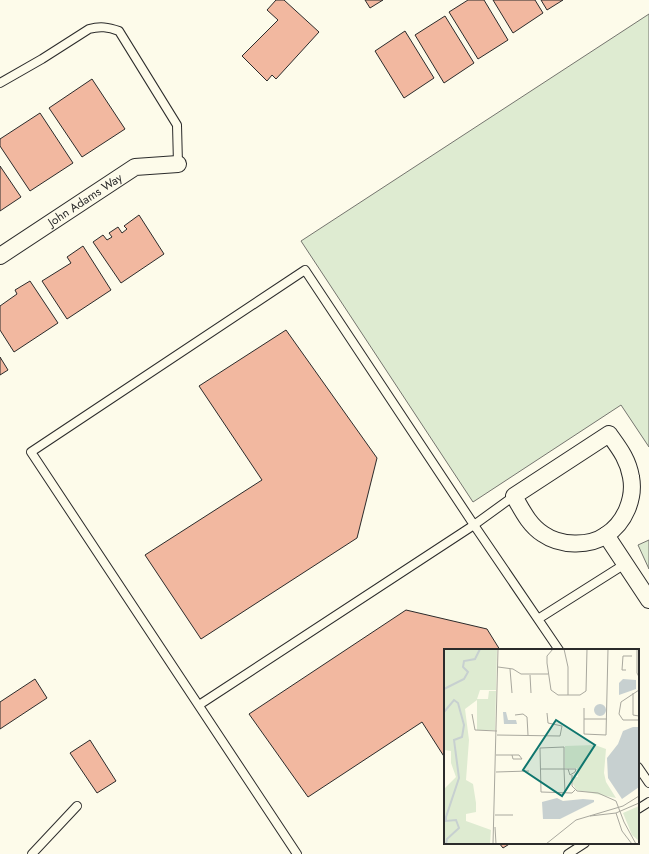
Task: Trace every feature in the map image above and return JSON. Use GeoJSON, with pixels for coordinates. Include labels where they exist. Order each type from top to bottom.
{"type":"FeatureCollection","features":[{"type":"Feature","properties":{"kind":"street","name":"John Adams Way"},"geometry":{"type":"LineString","coordinates":[[0,256],[135,167],[178,164]]}},
{"type":"Feature","properties":{"kind":"street"},"geometry":{"type":"LineString","coordinates":[[609,434],[625,456],[631,478],[631,500],[622,520],[606,535],[586,543],[564,543],[543,535],[529,522],[514,496],[609,434]]}},
{"type":"Feature","properties":{"kind":"street"},"geometry":{"type":"LineString","coordinates":[[606,535],[649,600]]}},
{"type":"Feature","properties":{"kind":"lane"},"geometry":{"type":"LineString","coordinates":[[0,84],[42,60],[89,29],[108,27],[118,31],[177,125],[178,164]]}},
{"type":"Feature","properties":{"kind":"lane"},"geometry":{"type":"LineString","coordinates":[[297,854],[31,452],[305,270],[557,649]]}},
{"type":"Feature","properties":{"kind":"lane"},"geometry":{"type":"LineString","coordinates":[[199,705],[474,525],[514,496]]}},
{"type":"Feature","properties":{"kind":"lane"},"geometry":{"type":"LineString","coordinates":[[538,619],[625,564]]}},
{"type":"Feature","properties":{"kind":"lane"},"geometry":{"type":"LineString","coordinates":[[639,768],[649,783]]}},
{"type":"Feature","properties":{"kind":"lane"},"geometry":{"type":"LineString","coordinates":[[639,808],[649,802]]}},
{"type":"Feature","properties":{"kind":"lane"},"geometry":{"type":"LineString","coordinates":[[32,854],[77,806]]}},
{"type":"Feature","properties":{"kind":"lane"},"geometry":{"type":"LineString","coordinates":[[568,854],[583,844]]}},
{"type":"Feature","properties":{"kind":"green space"},"geometry":{"type":"Polygon","coordinates":[[[649,14],[649,447],[621,405],[473,502],[301,241],[649,14]]]}},
{"type":"Feature","properties":{"kind":"green space"},"geometry":{"type":"Polygon","coordinates":[[[649,540],[649,569],[638,545],[649,540]]]}},
{"type":"Feature","properties":{"kind":"building"},"geometry":{"type":"Polygon","coordinates":[[[276,0],[284,0],[319,32],[276,79],[272,75],[267,81],[242,56],[278,20],[267,10],[276,0]]]}},
{"type":"Feature","properties":{"kind":"building"},"geometry":{"type":"Polygon","coordinates":[[[365,0],[383,0],[370,8],[365,0]]]}},
{"type":"Feature","properties":{"kind":"building"},"geometry":{"type":"Polygon","coordinates":[[[468,0],[484,0],[508,40],[478,59],[449,12],[468,0]]]}},
{"type":"Feature","properties":{"kind":"building"},"geometry":{"type":"Polygon","coordinates":[[[493,0],[535,0],[543,13],[513,33],[493,0]]]}},
{"type":"Feature","properties":{"kind":"building"},"geometry":{"type":"Polygon","coordinates":[[[541,0],[563,0],[547,10],[541,0]]]}},
{"type":"Feature","properties":{"kind":"building"},"geometry":{"type":"Polygon","coordinates":[[[445,16],[474,63],[444,83],[415,35],[445,16]]]}},
{"type":"Feature","properties":{"kind":"building"},"geometry":{"type":"Polygon","coordinates":[[[405,31],[434,78],[404,98],[375,51],[405,31]]]}},
{"type":"Feature","properties":{"kind":"building"},"geometry":{"type":"Polygon","coordinates":[[[92,79],[125,129],[82,157],[49,108],[92,79]]]}},
{"type":"Feature","properties":{"kind":"building"},"geometry":{"type":"Polygon","coordinates":[[[40,113],[73,163],[30,191],[0,146],[0,139],[40,113]]]}},
{"type":"Feature","properties":{"kind":"building"},"geometry":{"type":"Polygon","coordinates":[[[0,166],[21,197],[0,211],[0,166]]]}},
{"type":"Feature","properties":{"kind":"building"},"geometry":{"type":"Polygon","coordinates":[[[139,215],[164,254],[121,283],[93,242],[103,235],[107,240],[112,237],[109,233],[118,227],[122,233],[127,229],[124,226],[139,215]]]}},
{"type":"Feature","properties":{"kind":"building"},"geometry":{"type":"Polygon","coordinates":[[[83,246],[111,290],[67,319],[42,281],[71,263],[67,257],[83,246]]]}},
{"type":"Feature","properties":{"kind":"building"},"geometry":{"type":"Polygon","coordinates":[[[30,281],[58,323],[14,352],[0,330],[0,306],[17,294],[15,290],[30,281]]]}},
{"type":"Feature","properties":{"kind":"building"},"geometry":{"type":"Polygon","coordinates":[[[286,330],[377,458],[357,538],[201,639],[145,555],[262,480],[199,386],[286,330]]]}},
{"type":"Feature","properties":{"kind":"building"},"geometry":{"type":"Polygon","coordinates":[[[0,357],[8,370],[0,375],[0,357]]]}},
{"type":"Feature","properties":{"kind":"building"},"geometry":{"type":"Polygon","coordinates":[[[406,610],[487,629],[499,649],[444,649],[444,756],[422,722],[308,797],[249,714],[406,610]]]}},
{"type":"Feature","properties":{"kind":"building"},"geometry":{"type":"Polygon","coordinates":[[[35,679],[47,698],[0,729],[0,702],[35,679]]]}},
{"type":"Feature","properties":{"kind":"building"},"geometry":{"type":"Polygon","coordinates":[[[90,740],[116,781],[97,793],[70,753],[90,740]]]}},
{"type":"Feature","properties":{"kind":"building"},"geometry":{"type":"Polygon","coordinates":[[[500,844],[509,844],[503,848],[500,844]]]}}]}
